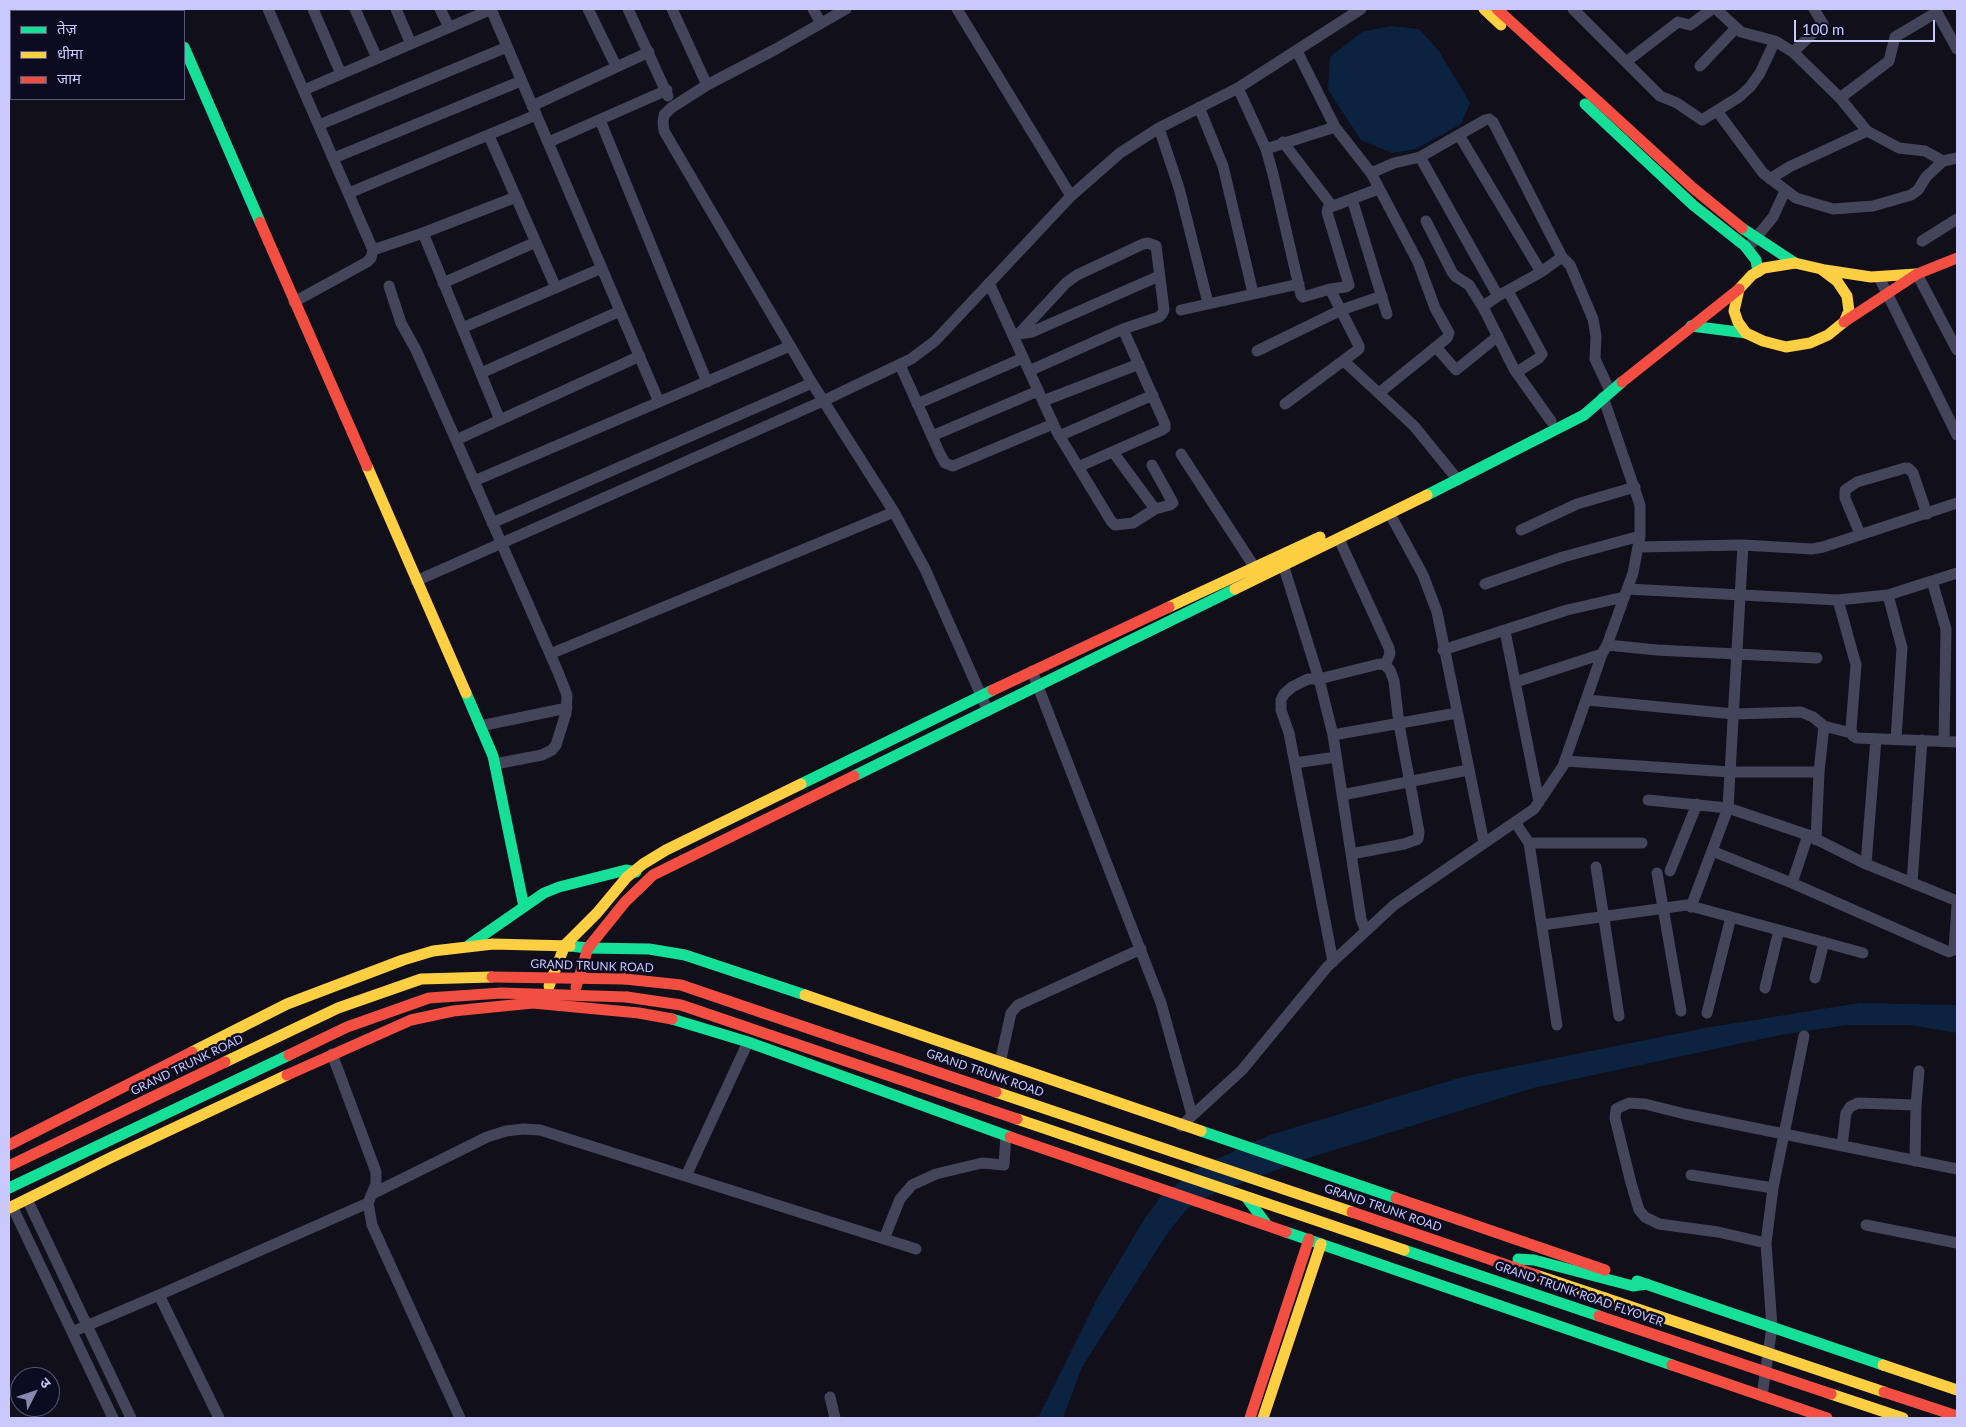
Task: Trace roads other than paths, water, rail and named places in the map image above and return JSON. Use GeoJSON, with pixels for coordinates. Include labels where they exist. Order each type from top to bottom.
{"type":"FeatureCollection","features":[{"type":"Feature","properties":{"kind":"main road"},"geometry":{"type":"LineString","coordinates":[[1484,9],[1686,198],[1747,249],[1756,260],[1758,272]]}},
{"type":"Feature","properties":{"kind":"main road"},"geometry":{"type":"LineString","coordinates":[[1497,9],[1693,188],[1756,238],[1795,263],[1821,269],[1878,277],[1917,274],[1956,262]]}},
{"type":"Feature","properties":{"kind":"main road"},"geometry":{"type":"LineString","coordinates":[[185,49],[480,726],[495,764],[524,907]]}},
{"type":"Feature","properties":{"kind":"main road"},"geometry":{"type":"LineString","coordinates":[[570,1005],[588,948],[625,902],[650,878],[666,868],[1038,687],[1282,561],[1584,415],[1604,396],[1691,326],[1740,290],[1752,275],[1764,268],[1795,263]]}},
{"type":"Feature","properties":{"kind":"main road"},"geometry":{"type":"LineString","coordinates":[[1821,269],[1837,281],[1847,296],[1849,311],[1844,322]]}},
{"type":"Feature","properties":{"kind":"main road"},"geometry":{"type":"LineString","coordinates":[[1691,326],[1746,333],[1769,343],[1786,347],[1810,343],[1828,335],[1844,322],[1888,295],[1917,274]]}},
{"type":"Feature","properties":{"kind":"main road"},"geometry":{"type":"LineString","coordinates":[[1740,290],[1734,311],[1738,322],[1746,333]]}},
{"type":"Feature","properties":{"kind":"main road"},"geometry":{"type":"LineString","coordinates":[[542,1004],[565,945],[598,913],[634,871],[666,850],[1032,671],[1255,568],[1282,561],[1339,539],[1390,514],[1551,421],[1604,396]]}},
{"type":"Feature","properties":{"kind":"main road"},"geometry":{"type":"LineString","coordinates":[[783,792],[789,808]]}},
{"type":"Feature","properties":{"kind":"main road"},"geometry":{"type":"LineString","coordinates":[[468,946],[544,894],[559,887],[626,870],[634,871],[650,878]]}},
{"type":"Feature","properties":{"kind":"main road"},"geometry":{"type":"LineString","coordinates":[[9,1145],[287,1004],[403,960],[433,951],[494,944],[649,949],[685,955],[1957,1390]]}},
{"type":"Feature","properties":{"kind":"main road","name":"GRAND TRUNK ROAD"},"geometry":{"type":"LineString","coordinates":[[9,1166],[338,1008],[421,979],[502,977],[625,979],[681,985],[1605,1298]]}},
{"type":"Feature","properties":{"kind":"main road","name":"GRAND TRUNK ROAD FLYOVER"},"geometry":{"type":"LineString","coordinates":[[9,1188],[347,1027],[429,998],[501,993],[627,996],[680,1005],[1903,1418]]}},
{"type":"Feature","properties":{"kind":"main road"},"geometry":{"type":"LineString","coordinates":[[11,1207],[162,1133],[332,1054],[411,1020],[432,1014],[505,1005],[570,1005],[639,1012],[669,1018],[748,1042],[1006,1135],[1827,1418]]}},
{"type":"Feature","properties":{"kind":"main road"},"geometry":{"type":"LineString","coordinates":[[138,1081],[162,1133]]}},
{"type":"Feature","properties":{"kind":"main road"},"geometry":{"type":"LineString","coordinates":[[1246,1197],[1267,1225]]}},
{"type":"Feature","properties":{"kind":"main road"},"geometry":{"type":"LineString","coordinates":[[1250,1418],[1309,1239]]}},
{"type":"Feature","properties":{"kind":"main road"},"geometry":{"type":"LineString","coordinates":[[1263,1418],[1321,1244]]}},
{"type":"Feature","properties":{"kind":"main road"},"geometry":{"type":"LineString","coordinates":[[1488,1258],[1534,1260],[1618,1283],[1633,1286],[1646,1284]]}},
{"type":"Feature","properties":{"kind":"main road","name":"GRAND TRUNK ROAD FLYOVER"},"geometry":{"type":"LineString","coordinates":[[1605,1298],[1957,1416]]}},
{"type":"Feature","properties":{"kind":"street"},"geometry":{"type":"LineString","coordinates":[[268,9],[373,250],[371,258],[367,262],[294,302]]}},
{"type":"Feature","properties":{"kind":"street"},"geometry":{"type":"LineString","coordinates":[[313,9],[341,74]]}},
{"type":"Feature","properties":{"kind":"street"},"geometry":{"type":"LineString","coordinates":[[355,9],[377,58]]}},
{"type":"Feature","properties":{"kind":"street"},"geometry":{"type":"LineString","coordinates":[[396,9],[411,44]]}},
{"type":"Feature","properties":{"kind":"street"},"geometry":{"type":"LineString","coordinates":[[440,9],[449,28]]}},
{"type":"Feature","properties":{"kind":"street"},"geometry":{"type":"LineString","coordinates":[[588,9],[616,66]]}},
{"type":"Feature","properties":{"kind":"street"},"geometry":{"type":"LineString","coordinates":[[628,9],[666,90],[671,108]]}},
{"type":"Feature","properties":{"kind":"street"},"geometry":{"type":"LineString","coordinates":[[672,9],[707,85]]}},
{"type":"Feature","properties":{"kind":"street"},"geometry":{"type":"LineString","coordinates":[[813,9],[821,23]]}},
{"type":"Feature","properties":{"kind":"street"},"geometry":{"type":"LineString","coordinates":[[846,9],[707,85],[671,108],[664,115],[664,131],[812,383],[894,512],[925,569],[988,711]]}},
{"type":"Feature","properties":{"kind":"street"},"geometry":{"type":"LineString","coordinates":[[957,9],[1070,196]]}},
{"type":"Feature","properties":{"kind":"street"},"geometry":{"type":"LineString","coordinates":[[416,581],[823,401],[911,359],[936,341],[1070,196],[1120,153],[1159,128],[1238,88],[1361,9]]}},
{"type":"Feature","properties":{"kind":"street"},"geometry":{"type":"LineString","coordinates":[[1573,9],[1660,96],[1677,103],[1699,118],[1705,119],[1739,97],[1750,87],[1760,73],[1774,41]]}},
{"type":"Feature","properties":{"kind":"street"},"geometry":{"type":"LineString","coordinates":[[1626,62],[1678,22],[1690,24],[1714,9],[1746,34],[1774,41],[1793,52],[1840,98],[1867,131],[1893,146],[1904,150],[1925,151],[1943,161]]}},
{"type":"Feature","properties":{"kind":"street"},"geometry":{"type":"LineString","coordinates":[[1793,52],[1823,24],[1814,9]]}},
{"type":"Feature","properties":{"kind":"street"},"geometry":{"type":"LineString","coordinates":[[304,90],[449,28],[485,10],[506,47],[549,142],[659,402]]}},
{"type":"Feature","properties":{"kind":"street"},"geometry":{"type":"LineString","coordinates":[[1840,98],[1889,61],[1895,36],[1936,10],[1957,50]]}},
{"type":"Feature","properties":{"kind":"street"},"geometry":{"type":"LineString","coordinates":[[1700,66],[1736,28]]}},
{"type":"Feature","properties":{"kind":"street"},"geometry":{"type":"LineString","coordinates":[[319,125],[506,47]]}},
{"type":"Feature","properties":{"kind":"street"},"geometry":{"type":"LineString","coordinates":[[1296,51],[1335,127],[1371,173],[1418,262],[1436,308],[1449,333],[1448,338],[1379,393]]}},
{"type":"Feature","properties":{"kind":"street"},"geometry":{"type":"LineString","coordinates":[[349,193],[488,136],[616,66],[649,52]]}},
{"type":"Feature","properties":{"kind":"street"},"geometry":{"type":"LineString","coordinates":[[334,158],[521,80]]}},
{"type":"Feature","properties":{"kind":"street"},"geometry":{"type":"LineString","coordinates":[[1238,88],[1266,149],[1274,174],[1301,295],[1306,297],[1330,289],[1346,287],[1349,283],[1327,212],[1332,206],[1378,189]]}},
{"type":"Feature","properties":{"kind":"street"},"geometry":{"type":"LineString","coordinates":[[549,142],[666,90]]}},
{"type":"Feature","properties":{"kind":"street"},"geometry":{"type":"LineString","coordinates":[[1199,107],[1223,166],[1253,293]]}},
{"type":"Feature","properties":{"kind":"street"},"geometry":{"type":"LineString","coordinates":[[1717,111],[1757,166],[1770,179],[1796,198],[1833,209],[1873,206],[1916,192],[1926,177],[1943,161],[1957,158]]}},
{"type":"Feature","properties":{"kind":"street"},"geometry":{"type":"LineString","coordinates":[[1181,1126],[1242,1070],[1333,962],[1394,905],[1534,809],[1540,802],[1565,761],[1633,573],[1639,541],[1640,505],[1604,396],[1596,359],[1596,336],[1593,319],[1570,266],[1562,257],[1493,122],[1489,119],[1485,120],[1420,157],[1394,163],[1371,173]]}},
{"type":"Feature","properties":{"kind":"street"},"geometry":{"type":"LineString","coordinates":[[600,120],[707,382]]}},
{"type":"Feature","properties":{"kind":"street"},"geometry":{"type":"LineString","coordinates":[[1266,149],[1283,142],[1335,127]]}},
{"type":"Feature","properties":{"kind":"street"},"geometry":{"type":"LineString","coordinates":[[1159,128],[1179,188],[1208,304]]}},
{"type":"Feature","properties":{"kind":"street"},"geometry":{"type":"LineString","coordinates":[[1770,179],[1789,167],[1867,131]]}},
{"type":"Feature","properties":{"kind":"street"},"geometry":{"type":"LineString","coordinates":[[1459,135],[1541,272]]}},
{"type":"Feature","properties":{"kind":"street"},"geometry":{"type":"LineString","coordinates":[[488,136],[556,288]]}},
{"type":"Feature","properties":{"kind":"street"},"geometry":{"type":"LineString","coordinates":[[1283,142],[1332,206]]}},
{"type":"Feature","properties":{"kind":"street"},"geometry":{"type":"LineString","coordinates":[[1420,157],[1542,354],[1517,372]]}},
{"type":"Feature","properties":{"kind":"street"},"geometry":{"type":"LineString","coordinates":[[1747,249],[1773,218],[1785,191]]}},
{"type":"Feature","properties":{"kind":"street"},"geometry":{"type":"LineString","coordinates":[[373,250],[516,197]]}},
{"type":"Feature","properties":{"kind":"street"},"geometry":{"type":"LineString","coordinates":[[1352,199],[1387,314]]}},
{"type":"Feature","properties":{"kind":"street"},"geometry":{"type":"LineString","coordinates":[[1922,241],[1957,219]]}},
{"type":"Feature","properties":{"kind":"street"},"geometry":{"type":"LineString","coordinates":[[1426,221],[1454,276],[1469,285],[1484,308],[1517,372],[1551,421]]}},
{"type":"Feature","properties":{"kind":"street"},"geometry":{"type":"LineString","coordinates":[[423,233],[500,420]]}},
{"type":"Feature","properties":{"kind":"street"},"geometry":{"type":"LineString","coordinates":[[442,283],[536,242]]}},
{"type":"Feature","properties":{"kind":"street"},"geometry":{"type":"LineString","coordinates":[[1016,336],[1072,278],[1143,244],[1148,243],[1156,246],[1164,310],[1162,314],[1123,329],[1029,371]]}},
{"type":"Feature","properties":{"kind":"street"},"geometry":{"type":"LineString","coordinates":[[1484,308],[1503,293],[1541,272],[1562,257]]}},
{"type":"Feature","properties":{"kind":"street"},"geometry":{"type":"LineString","coordinates":[[462,328],[602,268]]}},
{"type":"Feature","properties":{"kind":"street"},"geometry":{"type":"LineString","coordinates":[[1917,274],[1957,350]]}},
{"type":"Feature","properties":{"kind":"street"},"geometry":{"type":"LineString","coordinates":[[1016,336],[1032,332],[1159,276]]}},
{"type":"Feature","properties":{"kind":"street"},"geometry":{"type":"LineString","coordinates":[[1878,277],[1956,429]]}},
{"type":"Feature","properties":{"kind":"street"},"geometry":{"type":"LineString","coordinates":[[989,283],[1016,336],[1023,358],[1059,436],[1115,525],[1133,523],[1155,509],[1170,506],[1173,503],[1152,465]]}},
{"type":"Feature","properties":{"kind":"street"},"geometry":{"type":"LineString","coordinates":[[1181,310],[1298,284]]}},
{"type":"Feature","properties":{"kind":"street"},"geometry":{"type":"LineString","coordinates":[[389,286],[401,323],[416,350],[456,440],[500,544],[564,686],[568,702],[556,745],[552,750],[542,755],[495,764]]}},
{"type":"Feature","properties":{"kind":"street"},"geometry":{"type":"LineString","coordinates":[[1285,404],[1344,361],[1359,346],[1330,289]]}},
{"type":"Feature","properties":{"kind":"street"},"geometry":{"type":"LineString","coordinates":[[1257,351],[1341,310],[1382,296]]}},
{"type":"Feature","properties":{"kind":"street"},"geometry":{"type":"LineString","coordinates":[[481,373],[620,311]]}},
{"type":"Feature","properties":{"kind":"street"},"geometry":{"type":"LineString","coordinates":[[1078,467],[1165,428],[1165,424],[1123,329]]}},
{"type":"Feature","properties":{"kind":"street"},"geometry":{"type":"LineString","coordinates":[[1436,347],[1456,370],[1498,336]]}},
{"type":"Feature","properties":{"kind":"street"},"geometry":{"type":"LineString","coordinates":[[474,481],[790,346]]}},
{"type":"Feature","properties":{"kind":"street"},"geometry":{"type":"LineString","coordinates":[[456,440],[640,356]]}},
{"type":"Feature","properties":{"kind":"street"},"geometry":{"type":"LineString","coordinates":[[917,404],[1023,358]]}},
{"type":"Feature","properties":{"kind":"street"},"geometry":{"type":"LineString","coordinates":[[1344,361],[1414,426],[1455,476]]}},
{"type":"Feature","properties":{"kind":"street"},"geometry":{"type":"LineString","coordinates":[[932,436],[1041,396],[1138,364]]}},
{"type":"Feature","properties":{"kind":"street"},"geometry":{"type":"LineString","coordinates":[[900,365],[945,463],[953,466],[1053,424]]}},
{"type":"Feature","properties":{"kind":"street"},"geometry":{"type":"LineString","coordinates":[[492,523],[812,383]]}},
{"type":"Feature","properties":{"kind":"street"},"geometry":{"type":"LineString","coordinates":[[1059,436],[1152,395]]}},
{"type":"Feature","properties":{"kind":"street"},"geometry":{"type":"LineString","coordinates":[[1113,452],[1155,509]]}},
{"type":"Feature","properties":{"kind":"street"},"geometry":{"type":"LineString","coordinates":[[1181,454],[1255,568]]}},
{"type":"Feature","properties":{"kind":"street"},"geometry":{"type":"LineString","coordinates":[[1860,534],[1845,498],[1845,490],[1857,482],[1908,468],[1914,473],[1927,514]]}},
{"type":"Feature","properties":{"kind":"street"},"geometry":{"type":"LineString","coordinates":[[1521,530],[1577,504],[1635,487]]}},
{"type":"Feature","properties":{"kind":"street"},"geometry":{"type":"LineString","coordinates":[[1485,584],[1563,557],[1639,541],[1812,549],[1830,546],[1860,534],[1957,503]]}},
{"type":"Feature","properties":{"kind":"street"},"geometry":{"type":"LineString","coordinates":[[550,654],[894,512]]}},
{"type":"Feature","properties":{"kind":"street"},"geometry":{"type":"LineString","coordinates":[[1390,514],[1432,597],[1484,844]]}},
{"type":"Feature","properties":{"kind":"street"},"geometry":{"type":"LineString","coordinates":[[1339,539],[1389,648],[1390,654],[1385,665]]}},
{"type":"Feature","properties":{"kind":"street"},"geometry":{"type":"LineString","coordinates":[[1691,906],[1728,808],[1744,545]]}},
{"type":"Feature","properties":{"kind":"street"},"geometry":{"type":"LineString","coordinates":[[1282,561],[1319,679],[1333,735],[1361,919],[1366,931]]}},
{"type":"Feature","properties":{"kind":"street"},"geometry":{"type":"LineString","coordinates":[[1443,650],[1626,593],[1838,600],[1888,595],[1957,573]]}},
{"type":"Feature","properties":{"kind":"street"},"geometry":{"type":"LineString","coordinates":[[1932,581],[1946,629],[1944,741]]}},
{"type":"Feature","properties":{"kind":"street"},"geometry":{"type":"LineString","coordinates":[[1888,595],[1902,648],[1896,740]]}},
{"type":"Feature","properties":{"kind":"street"},"geometry":{"type":"LineString","coordinates":[[1838,600],[1856,665],[1851,732]]}},
{"type":"Feature","properties":{"kind":"street"},"geometry":{"type":"LineString","coordinates":[[1505,631],[1540,802]]}},
{"type":"Feature","properties":{"kind":"street"},"geometry":{"type":"LineString","coordinates":[[1516,682],[1604,650],[1657,650],[1817,658]]}},
{"type":"Feature","properties":{"kind":"street"},"geometry":{"type":"LineString","coordinates":[[1333,962],[1289,733],[1281,710],[1281,700],[1284,694],[1292,687],[1308,679],[1319,679],[1379,664],[1385,665],[1390,670],[1394,681],[1398,724],[1419,832],[1418,839],[1404,844],[1351,854]]}},
{"type":"Feature","properties":{"kind":"street"},"geometry":{"type":"LineString","coordinates":[[1032,671],[1161,1003],[1192,1115]]}},
{"type":"Feature","properties":{"kind":"street"},"geometry":{"type":"LineString","coordinates":[[1587,700],[1734,714],[1801,712],[1813,717],[1824,726],[1851,732],[1857,738],[1957,742]]}},
{"type":"Feature","properties":{"kind":"street"},"geometry":{"type":"LineString","coordinates":[[480,726],[567,708]]}},
{"type":"Feature","properties":{"kind":"street"},"geometry":{"type":"LineString","coordinates":[[1333,735],[1457,713]]}},
{"type":"Feature","properties":{"kind":"street"},"geometry":{"type":"LineString","coordinates":[[1792,883],[1812,838],[1824,726]]}},
{"type":"Feature","properties":{"kind":"street"},"geometry":{"type":"LineString","coordinates":[[1866,864],[1876,739]]}},
{"type":"Feature","properties":{"kind":"street"},"geometry":{"type":"LineString","coordinates":[[1912,883],[1922,740]]}},
{"type":"Feature","properties":{"kind":"street"},"geometry":{"type":"LineString","coordinates":[[1295,763],[1336,757]]}},
{"type":"Feature","properties":{"kind":"street"},"geometry":{"type":"LineString","coordinates":[[1565,761],[1730,772],[1819,772]]}},
{"type":"Feature","properties":{"kind":"street"},"geometry":{"type":"LineString","coordinates":[[1342,795],[1409,780],[1468,770]]}},
{"type":"Feature","properties":{"kind":"street"},"geometry":{"type":"LineString","coordinates":[[1648,800],[1728,808],[1812,838],[1866,864],[1957,903],[1954,950],[1949,952],[1792,883],[1712,851]]}},
{"type":"Feature","properties":{"kind":"street"},"geometry":{"type":"LineString","coordinates":[[1670,871],[1696,804]]}},
{"type":"Feature","properties":{"kind":"street"},"geometry":{"type":"LineString","coordinates":[[1515,822],[1529,844],[1557,1025]]}},
{"type":"Feature","properties":{"kind":"street"},"geometry":{"type":"LineString","coordinates":[[1529,844],[1642,843]]}},
{"type":"Feature","properties":{"kind":"street"},"geometry":{"type":"LineString","coordinates":[[1596,867],[1619,1016]]}},
{"type":"Feature","properties":{"kind":"street"},"geometry":{"type":"LineString","coordinates":[[1657,873],[1681,1011]]}},
{"type":"Feature","properties":{"kind":"street"},"geometry":{"type":"LineString","coordinates":[[1542,926],[1687,905],[1864,952]]}},
{"type":"Feature","properties":{"kind":"street"},"geometry":{"type":"LineString","coordinates":[[1707,1013],[1731,917]]}},
{"type":"Feature","properties":{"kind":"street"},"geometry":{"type":"LineString","coordinates":[[1765,988],[1779,930]]}},
{"type":"Feature","properties":{"kind":"street"},"geometry":{"type":"LineString","coordinates":[[1815,978],[1824,942]]}},
{"type":"Feature","properties":{"kind":"street"},"geometry":{"type":"LineString","coordinates":[[1000,1063],[1011,1013],[1018,1004],[1141,949]]}},
{"type":"Feature","properties":{"kind":"street"},"geometry":{"type":"LineString","coordinates":[[1762,1396],[1772,1327],[1766,1243],[1773,1188],[1804,1036]]}},
{"type":"Feature","properties":{"kind":"street"},"geometry":{"type":"LineString","coordinates":[[686,1176],[748,1042]]}},
{"type":"Feature","properties":{"kind":"street"},"geometry":{"type":"LineString","coordinates":[[332,1054],[378,1179],[370,1198],[372,1225],[460,1418]]}},
{"type":"Feature","properties":{"kind":"street"},"geometry":{"type":"LineString","coordinates":[[1915,1161],[1919,1070]]}},
{"type":"Feature","properties":{"kind":"street"},"geometry":{"type":"LineString","coordinates":[[1842,1146],[1846,1113],[1850,1107],[1858,1103],[1916,1105]]}},
{"type":"Feature","properties":{"kind":"street"},"geometry":{"type":"LineString","coordinates":[[1766,1243],[1718,1232],[1659,1224],[1645,1217],[1639,1210],[1615,1113],[1616,1109],[1624,1104],[1645,1104],[1685,1114],[1957,1169]]}},
{"type":"Feature","properties":{"kind":"street"},"geometry":{"type":"LineString","coordinates":[[72,1332],[158,1296],[370,1198],[487,1137],[506,1131],[523,1129],[540,1130],[916,1249]]}},
{"type":"Feature","properties":{"kind":"street"},"geometry":{"type":"LineString","coordinates":[[884,1239],[900,1199],[912,1185],[936,1174],[982,1163],[1004,1165],[1006,1135]]}},
{"type":"Feature","properties":{"kind":"street"},"geometry":{"type":"LineString","coordinates":[[1691,1175],[1773,1188]]}},
{"type":"Feature","properties":{"kind":"street"},"geometry":{"type":"LineString","coordinates":[[27,1199],[132,1418]]}},
{"type":"Feature","properties":{"kind":"street"},"geometry":{"type":"LineString","coordinates":[[11,1207],[113,1418]]}},
{"type":"Feature","properties":{"kind":"street"},"geometry":{"type":"LineString","coordinates":[[1866,1225],[1957,1243]]}},
{"type":"Feature","properties":{"kind":"street"},"geometry":{"type":"LineString","coordinates":[[158,1296],[219,1418]]}},
{"type":"Feature","properties":{"kind":"street"},"geometry":{"type":"LineString","coordinates":[[103,1396],[118,1389]]}},
{"type":"Feature","properties":{"kind":"street"},"geometry":{"type":"LineString","coordinates":[[830,1397],[835,1418]]}},
{"type":"Feature","properties":{"kind":"water"},"geometry":{"type":"Polygon","coordinates":[[[1390,26],[1419,29],[1439,51],[1470,103],[1461,124],[1416,149],[1392,153],[1361,140],[1328,90],[1330,57],[1362,32],[1390,26]]]}},
{"type":"Feature","properties":{"kind":"water"},"geometry":{"type":"Polygon","coordinates":[[[1859,1003],[1957,1005],[1957,1033],[1911,1025],[1847,1025],[1780,1035],[1533,1088],[1305,1159],[1208,1196],[1187,1209],[1169,1231],[1082,1367],[1063,1418],[1038,1418],[1098,1297],[1145,1218],[1160,1198],[1195,1169],[1270,1135],[1462,1077],[1705,1028],[1859,1003]]]}}]}
